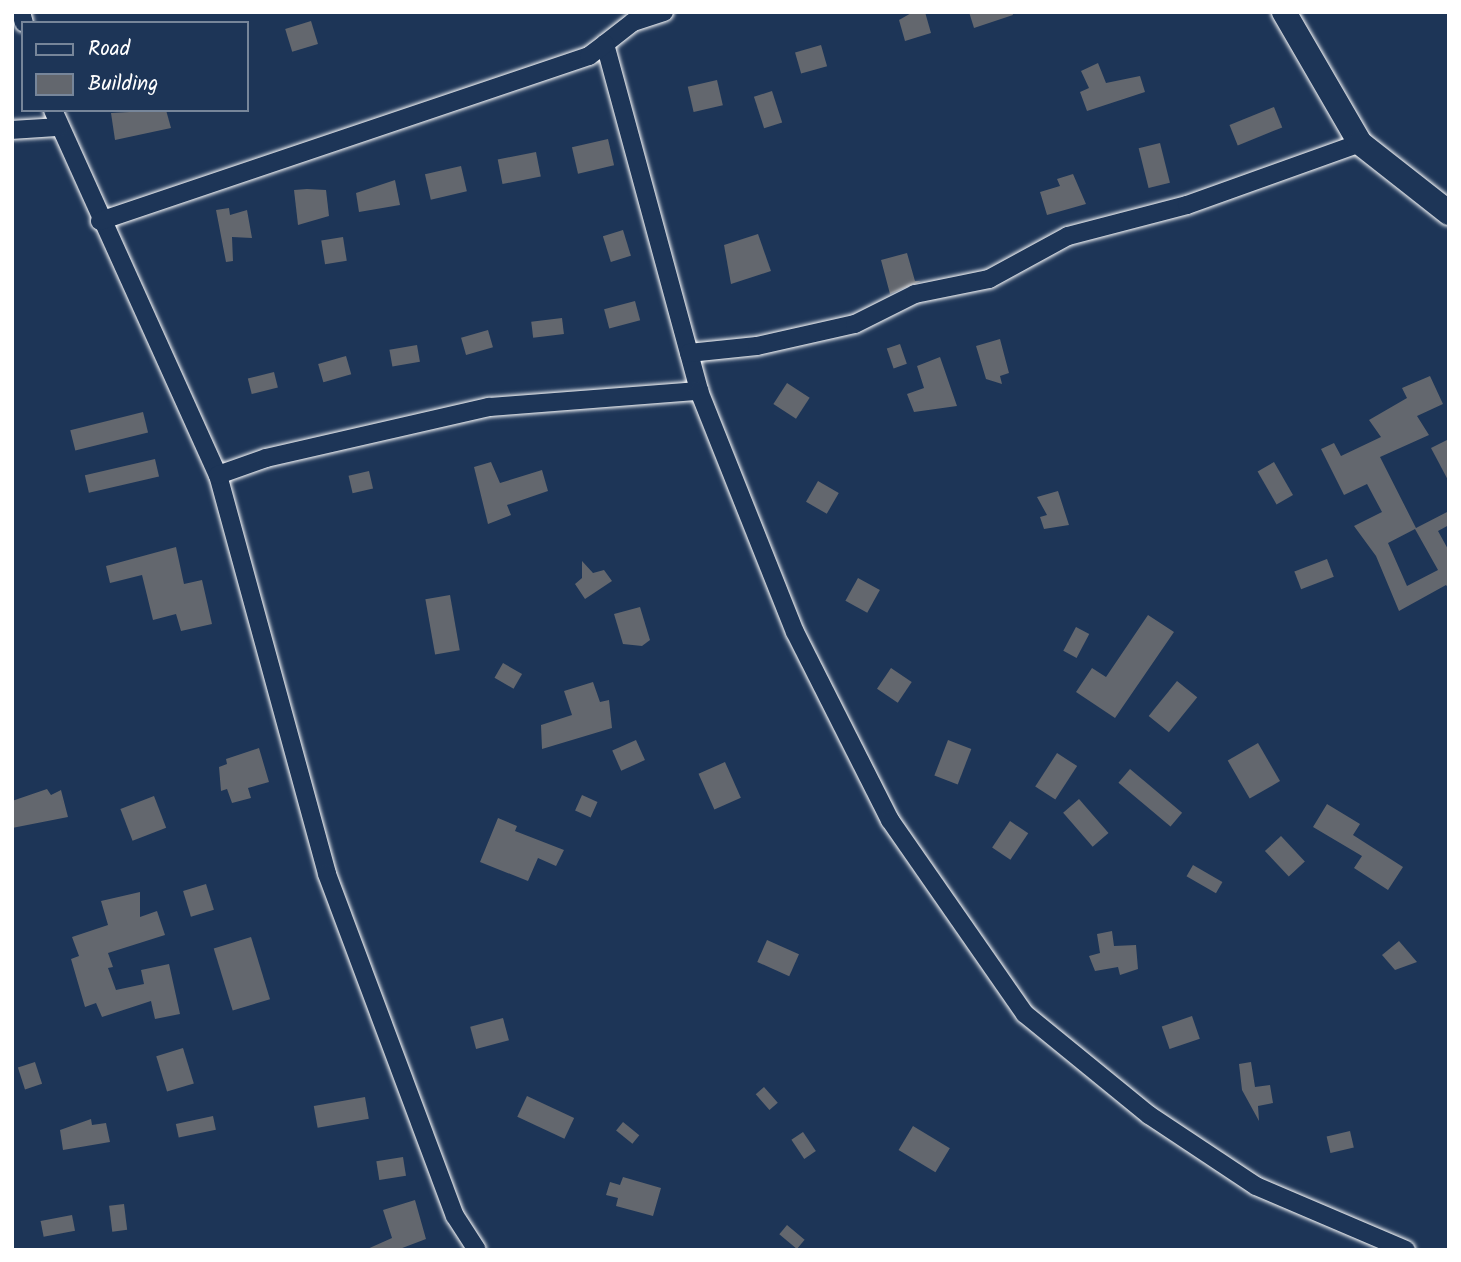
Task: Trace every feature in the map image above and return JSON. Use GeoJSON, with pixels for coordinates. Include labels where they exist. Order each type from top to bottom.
{"type":"FeatureCollection","features":[{"type":"Feature","properties":{"kind":"street"},"geometry":{"type":"LineString","coordinates":[[100,220],[589,56],[633,22],[664,12]]}},
{"type":"Feature","properties":{"kind":"street"},"geometry":{"type":"LineString","coordinates":[[1284,12],[1360,143],[1449,213]]}},
{"type":"Feature","properties":{"kind":"street"},"geometry":{"type":"LineString","coordinates":[[606,44],[699,391],[795,632],[890,820],[1025,1014],[1149,1115],[1256,1186],[1406,1250]]}},
{"type":"Feature","properties":{"kind":"street"},"geometry":{"type":"LineString","coordinates":[[12,130],[56,118],[218,475],[327,874],[455,1216],[477,1250]]}},
{"type":"Feature","properties":{"kind":"street"},"geometry":{"type":"LineString","coordinates":[[689,353],[757,346],[855,324],[915,294],[989,279],[1068,236],[1187,205],[1360,143]]}},
{"type":"Feature","properties":{"kind":"street"},"geometry":{"type":"LineString","coordinates":[[218,475],[267,458],[489,407],[699,391]]}},
{"type":"Feature","properties":{"kind":"building"},"geometry":{"type":"Polygon","coordinates":[[[913,12],[925,12],[931,33],[905,41],[899,20],[913,12]]]}},
{"type":"Feature","properties":{"kind":"building"},"geometry":{"type":"Polygon","coordinates":[[[969,12],[1012,12],[1013,15],[974,28],[969,12]]]}},
{"type":"Feature","properties":{"kind":"building"},"geometry":{"type":"Polygon","coordinates":[[[311,21],[318,44],[292,52],[285,29],[311,21]]]}},
{"type":"Feature","properties":{"kind":"building"},"geometry":{"type":"Polygon","coordinates":[[[821,45],[827,66],[801,74],[795,52],[821,45]]]}},
{"type":"Feature","properties":{"kind":"building"},"geometry":{"type":"Polygon","coordinates":[[[1098,63],[1106,83],[1140,76],[1145,92],[1087,111],[1080,92],[1089,88],[1081,71],[1098,63]]]}},
{"type":"Feature","properties":{"kind":"building"},"geometry":{"type":"Polygon","coordinates":[[[717,80],[723,105],[694,112],[688,87],[717,80]]]}},
{"type":"Feature","properties":{"kind":"building"},"geometry":{"type":"Polygon","coordinates":[[[772,91],[782,122],[764,128],[754,97],[772,91]]]}},
{"type":"Feature","properties":{"kind":"building"},"geometry":{"type":"Polygon","coordinates":[[[1274,107],[1282,127],[1238,145],[1229,125],[1274,107]]]}},
{"type":"Feature","properties":{"kind":"building"},"geometry":{"type":"Polygon","coordinates":[[[167,112],[171,128],[115,140],[111,113],[167,112]]]}},
{"type":"Feature","properties":{"kind":"building"},"geometry":{"type":"Polygon","coordinates":[[[608,139],[614,165],[578,174],[572,147],[608,139]]]}},
{"type":"Feature","properties":{"kind":"building"},"geometry":{"type":"Polygon","coordinates":[[[1160,143],[1170,183],[1149,188],[1139,148],[1160,143]]]}},
{"type":"Feature","properties":{"kind":"building"},"geometry":{"type":"Polygon","coordinates":[[[536,152],[541,177],[502,184],[498,159],[536,152]]]}},
{"type":"Feature","properties":{"kind":"building"},"geometry":{"type":"Polygon","coordinates":[[[461,166],[467,191],[431,200],[425,174],[461,166]]]}},
{"type":"Feature","properties":{"kind":"building"},"geometry":{"type":"Polygon","coordinates":[[[1073,174],[1086,204],[1047,215],[1040,192],[1060,186],[1057,179],[1073,174]]]}},
{"type":"Feature","properties":{"kind":"building"},"geometry":{"type":"Polygon","coordinates":[[[395,180],[400,205],[359,212],[356,193],[395,180]]]}},
{"type":"Feature","properties":{"kind":"building"},"geometry":{"type":"Polygon","coordinates":[[[294,190],[326,190],[329,216],[298,225],[294,190]]]}},
{"type":"Feature","properties":{"kind":"building"},"geometry":{"type":"Polygon","coordinates":[[[229,208],[230,215],[247,210],[252,238],[232,237],[233,261],[226,262],[216,210],[229,208]]]}},
{"type":"Feature","properties":{"kind":"building"},"geometry":{"type":"Polygon","coordinates":[[[623,230],[631,256],[611,262],[603,236],[623,230]]]}},
{"type":"Feature","properties":{"kind":"building"},"geometry":{"type":"Polygon","coordinates":[[[758,234],[771,271],[731,284],[724,245],[758,234]]]}},
{"type":"Feature","properties":{"kind":"building"},"geometry":{"type":"Polygon","coordinates":[[[343,237],[347,261],[325,264],[321,240],[343,237]]]}},
{"type":"Feature","properties":{"kind":"building"},"geometry":{"type":"Polygon","coordinates":[[[907,253],[915,281],[921,281],[890,294],[881,260],[907,253]]]}},
{"type":"Feature","properties":{"kind":"building"},"geometry":{"type":"Polygon","coordinates":[[[635,301],[640,320],[609,329],[604,309],[635,301]]]}},
{"type":"Feature","properties":{"kind":"building"},"geometry":{"type":"Polygon","coordinates":[[[562,318],[564,334],[533,338],[531,322],[562,318]]]}},
{"type":"Feature","properties":{"kind":"building"},"geometry":{"type":"Polygon","coordinates":[[[488,330],[493,347],[466,355],[461,338],[488,330]]]}},
{"type":"Feature","properties":{"kind":"building"},"geometry":{"type":"Polygon","coordinates":[[[1000,339],[1009,373],[1000,376],[1002,384],[986,379],[976,346],[1000,339]]]}},
{"type":"Feature","properties":{"kind":"building"},"geometry":{"type":"Polygon","coordinates":[[[900,344],[907,364],[894,368],[887,349],[900,344]]]}},
{"type":"Feature","properties":{"kind":"building"},"geometry":{"type":"Polygon","coordinates":[[[417,345],[420,362],[392,367],[389,350],[417,345]]]}},
{"type":"Feature","properties":{"kind":"building"},"geometry":{"type":"Polygon","coordinates":[[[346,356],[351,374],[323,382],[318,364],[346,356]]]}},
{"type":"Feature","properties":{"kind":"building"},"geometry":{"type":"Polygon","coordinates":[[[940,357],[957,406],[914,412],[907,394],[924,388],[917,366],[940,357]]]}},
{"type":"Feature","properties":{"kind":"building"},"geometry":{"type":"Polygon","coordinates":[[[274,372],[278,388],[252,394],[248,379],[274,372]]]}},
{"type":"Feature","properties":{"kind":"building"},"geometry":{"type":"Polygon","coordinates":[[[1430,376],[1443,404],[1417,416],[1429,435],[1380,457],[1416,528],[1449,511],[1449,525],[1438,531],[1449,551],[1449,589],[1446,585],[1399,611],[1376,556],[1354,526],[1382,512],[1367,484],[1344,495],[1321,449],[1334,443],[1341,456],[1381,437],[1369,420],[1407,398],[1402,388],[1430,376]],[[1415,529],[1388,543],[1407,586],[1438,570],[1415,529]]]}},
{"type":"Feature","properties":{"kind":"building"},"geometry":{"type":"Polygon","coordinates":[[[787,383],[810,398],[796,419],[773,404],[787,383]]]}},
{"type":"Feature","properties":{"kind":"building"},"geometry":{"type":"Polygon","coordinates":[[[143,412],[148,432],[75,451],[70,430],[143,412]]]}},
{"type":"Feature","properties":{"kind":"building"},"geometry":{"type":"Polygon","coordinates":[[[1449,439],[1449,482],[1431,448],[1449,439]]]}},
{"type":"Feature","properties":{"kind":"building"},"geometry":{"type":"Polygon","coordinates":[[[155,459],[159,477],[89,493],[85,475],[155,459]]]}},
{"type":"Feature","properties":{"kind":"building"},"geometry":{"type":"Polygon","coordinates":[[[491,462],[500,483],[542,470],[548,491],[507,505],[511,515],[488,524],[474,467],[491,462]]]}},
{"type":"Feature","properties":{"kind":"building"},"geometry":{"type":"Polygon","coordinates":[[[1274,462],[1293,495],[1277,504],[1258,472],[1274,462]]]}},
{"type":"Feature","properties":{"kind":"building"},"geometry":{"type":"Polygon","coordinates":[[[369,471],[373,489],[353,493],[349,476],[369,471]]]}},
{"type":"Feature","properties":{"kind":"building"},"geometry":{"type":"Polygon","coordinates":[[[818,481],[839,493],[827,514],[806,502],[818,481]]]}},
{"type":"Feature","properties":{"kind":"building"},"geometry":{"type":"Polygon","coordinates":[[[1058,491],[1069,525],[1044,529],[1040,517],[1047,515],[1037,497],[1058,491]]]}},
{"type":"Feature","properties":{"kind":"building"},"geometry":{"type":"Polygon","coordinates":[[[176,547],[184,584],[202,580],[212,624],[181,631],[176,614],[153,620],[142,575],[110,583],[106,566],[176,547]]]}},
{"type":"Feature","properties":{"kind":"building"},"geometry":{"type":"Polygon","coordinates":[[[1327,559],[1334,577],[1301,589],[1294,572],[1327,559]]]}},
{"type":"Feature","properties":{"kind":"building"},"geometry":{"type":"Polygon","coordinates":[[[582,561],[593,573],[604,570],[612,581],[585,599],[575,584],[582,578],[582,561]]]}},
{"type":"Feature","properties":{"kind":"building"},"geometry":{"type":"Polygon","coordinates":[[[858,578],[880,590],[867,613],[845,601],[858,578]]]}},
{"type":"Feature","properties":{"kind":"building"},"geometry":{"type":"Polygon","coordinates":[[[450,595],[460,650],[435,654],[425,599],[450,595]]]}},
{"type":"Feature","properties":{"kind":"building"},"geometry":{"type":"Polygon","coordinates":[[[640,607],[650,640],[642,646],[623,644],[614,614],[640,607]]]}},
{"type":"Feature","properties":{"kind":"building"},"geometry":{"type":"Polygon","coordinates":[[[1148,615],[1174,632],[1115,718],[1076,692],[1092,668],[1106,677],[1148,615]]]}},
{"type":"Feature","properties":{"kind":"building"},"geometry":{"type":"Polygon","coordinates":[[[1076,627],[1089,634],[1077,658],[1063,651],[1076,627]]]}},
{"type":"Feature","properties":{"kind":"building"},"geometry":{"type":"Polygon","coordinates":[[[503,663],[522,674],[514,689],[494,678],[503,663]]]}},
{"type":"Feature","properties":{"kind":"building"},"geometry":{"type":"Polygon","coordinates":[[[891,668],[912,682],[898,703],[877,689],[891,668]]]}},
{"type":"Feature","properties":{"kind":"building"},"geometry":{"type":"Polygon","coordinates":[[[1177,681],[1197,697],[1169,732],[1149,716],[1177,681]]]}},
{"type":"Feature","properties":{"kind":"building"},"geometry":{"type":"Polygon","coordinates":[[[593,682],[600,702],[609,700],[612,728],[542,749],[541,725],[572,715],[564,691],[593,682]]]}},
{"type":"Feature","properties":{"kind":"building"},"geometry":{"type":"Polygon","coordinates":[[[636,740],[645,760],[621,771],[612,751],[636,740]]]}},
{"type":"Feature","properties":{"kind":"building"},"geometry":{"type":"Polygon","coordinates":[[[948,740],[971,749],[958,784],[934,775],[948,740]]]}},
{"type":"Feature","properties":{"kind":"building"},"geometry":{"type":"Polygon","coordinates":[[[1258,743],[1280,781],[1250,799],[1228,761],[1258,743]]]}},
{"type":"Feature","properties":{"kind":"building"},"geometry":{"type":"Polygon","coordinates":[[[259,748],[269,782],[248,788],[251,798],[232,803],[227,789],[221,791],[219,767],[227,764],[226,759],[259,748]]]}},
{"type":"Feature","properties":{"kind":"building"},"geometry":{"type":"Polygon","coordinates":[[[1057,753],[1077,766],[1055,800],[1035,787],[1057,753]]]}},
{"type":"Feature","properties":{"kind":"building"},"geometry":{"type":"Polygon","coordinates":[[[725,762],[741,798],[714,809],[699,774],[725,762]]]}},
{"type":"Feature","properties":{"kind":"building"},"geometry":{"type":"Polygon","coordinates":[[[1130,769],[1182,813],[1171,826],[1118,783],[1130,769]]]}},
{"type":"Feature","properties":{"kind":"building"},"geometry":{"type":"Polygon","coordinates":[[[47,789],[51,795],[61,790],[68,817],[12,828],[12,801],[47,789]]]}},
{"type":"Feature","properties":{"kind":"building"},"geometry":{"type":"Polygon","coordinates":[[[582,795],[598,802],[591,817],[575,811],[582,795]]]}},
{"type":"Feature","properties":{"kind":"building"},"geometry":{"type":"Polygon","coordinates":[[[154,796],[166,828],[133,841],[120,809],[154,796]]]}},
{"type":"Feature","properties":{"kind":"building"},"geometry":{"type":"Polygon","coordinates":[[[1079,799],[1109,833],[1093,847],[1063,813],[1079,799]]]}},
{"type":"Feature","properties":{"kind":"building"},"geometry":{"type":"Polygon","coordinates":[[[1327,804],[1360,824],[1353,835],[1403,867],[1388,890],[1354,868],[1362,856],[1313,827],[1327,804]]]}},
{"type":"Feature","properties":{"kind":"building"},"geometry":{"type":"Polygon","coordinates":[[[498,818],[517,826],[515,831],[564,850],[556,866],[538,858],[528,881],[480,862],[498,818]]]}},
{"type":"Feature","properties":{"kind":"building"},"geometry":{"type":"Polygon","coordinates":[[[1010,821],[1028,833],[1010,860],[992,848],[1010,821]]]}},
{"type":"Feature","properties":{"kind":"building"},"geometry":{"type":"Polygon","coordinates":[[[1281,836],[1305,862],[1289,877],[1265,851],[1281,836]]]}},
{"type":"Feature","properties":{"kind":"building"},"geometry":{"type":"Polygon","coordinates":[[[1193,865],[1222,882],[1216,893],[1186,876],[1193,865]]]}},
{"type":"Feature","properties":{"kind":"building"},"geometry":{"type":"Polygon","coordinates":[[[206,884],[214,910],[191,917],[183,891],[206,884]]]}},
{"type":"Feature","properties":{"kind":"building"},"geometry":{"type":"Polygon","coordinates":[[[140,892],[140,917],[157,911],[165,935],[108,953],[113,967],[108,968],[116,990],[144,984],[141,970],[169,964],[180,1014],[155,1019],[151,1001],[102,1017],[96,1003],[85,1007],[71,959],[79,956],[72,937],[108,925],[101,901],[140,892]]]}},
{"type":"Feature","properties":{"kind":"building"},"geometry":{"type":"Polygon","coordinates":[[[1112,931],[1114,946],[1136,945],[1138,969],[1120,975],[1118,967],[1095,971],[1089,956],[1100,953],[1097,934],[1112,931]]]}},
{"type":"Feature","properties":{"kind":"building"},"geometry":{"type":"Polygon","coordinates":[[[251,937],[270,999],[233,1011],[214,948],[251,937]]]}},
{"type":"Feature","properties":{"kind":"building"},"geometry":{"type":"Polygon","coordinates":[[[767,940],[799,954],[789,976],[757,962],[767,940]]]}},
{"type":"Feature","properties":{"kind":"building"},"geometry":{"type":"Polygon","coordinates":[[[1399,941],[1417,962],[1395,970],[1382,955],[1399,941]]]}},
{"type":"Feature","properties":{"kind":"building"},"geometry":{"type":"Polygon","coordinates":[[[1192,1016],[1200,1039],[1170,1049],[1162,1026],[1192,1016]]]}},
{"type":"Feature","properties":{"kind":"building"},"geometry":{"type":"Polygon","coordinates":[[[503,1018],[509,1040],[476,1049],[470,1027],[503,1018]]]}},
{"type":"Feature","properties":{"kind":"building"},"geometry":{"type":"Polygon","coordinates":[[[183,1048],[194,1083],[167,1092],[156,1056],[183,1048]]]}},
{"type":"Feature","properties":{"kind":"building"},"geometry":{"type":"Polygon","coordinates":[[[35,1062],[42,1084],[25,1089],[18,1068],[35,1062]]]}},
{"type":"Feature","properties":{"kind":"building"},"geometry":{"type":"Polygon","coordinates":[[[1251,1062],[1255,1087],[1270,1085],[1273,1103],[1258,1106],[1259,1121],[1242,1090],[1239,1064],[1251,1062]]]}},
{"type":"Feature","properties":{"kind":"building"},"geometry":{"type":"Polygon","coordinates":[[[764,1087],[778,1103],[769,1110],[756,1094],[764,1087]]]}},
{"type":"Feature","properties":{"kind":"building"},"geometry":{"type":"Polygon","coordinates":[[[527,1096],[574,1118],[564,1139],[517,1117],[527,1096]]]}},
{"type":"Feature","properties":{"kind":"building"},"geometry":{"type":"Polygon","coordinates":[[[365,1097],[369,1119],[318,1128],[314,1106],[365,1097]]]}},
{"type":"Feature","properties":{"kind":"building"},"geometry":{"type":"Polygon","coordinates":[[[213,1116],[216,1130],[179,1138],[176,1124],[213,1116]]]}},
{"type":"Feature","properties":{"kind":"building"},"geometry":{"type":"Polygon","coordinates":[[[91,1119],[92,1125],[106,1123],[110,1142],[63,1150],[60,1130],[91,1119]]]}},
{"type":"Feature","properties":{"kind":"building"},"geometry":{"type":"Polygon","coordinates":[[[623,1122],[639,1135],[632,1144],[616,1131],[623,1122]]]}},
{"type":"Feature","properties":{"kind":"building"},"geometry":{"type":"Polygon","coordinates":[[[913,1126],[950,1148],[935,1172],[899,1150],[913,1126]]]}},
{"type":"Feature","properties":{"kind":"building"},"geometry":{"type":"Polygon","coordinates":[[[1350,1131],[1354,1148],[1330,1153],[1327,1136],[1350,1131]]]}},
{"type":"Feature","properties":{"kind":"building"},"geometry":{"type":"Polygon","coordinates":[[[803,1132],[816,1151],[804,1159],[791,1140],[803,1132]]]}},
{"type":"Feature","properties":{"kind":"building"},"geometry":{"type":"Polygon","coordinates":[[[403,1157],[406,1176],[379,1180],[376,1161],[403,1157]]]}},
{"type":"Feature","properties":{"kind":"building"},"geometry":{"type":"Polygon","coordinates":[[[623,1177],[661,1188],[653,1216],[616,1206],[618,1198],[606,1195],[610,1182],[620,1185],[623,1177]]]}},
{"type":"Feature","properties":{"kind":"building"},"geometry":{"type":"Polygon","coordinates":[[[415,1200],[426,1239],[397,1250],[365,1250],[392,1238],[383,1210],[415,1200]]]}},
{"type":"Feature","properties":{"kind":"building"},"geometry":{"type":"Polygon","coordinates":[[[124,1204],[127,1230],[112,1232],[109,1206],[124,1204]]]}},
{"type":"Feature","properties":{"kind":"building"},"geometry":{"type":"Polygon","coordinates":[[[72,1215],[75,1231],[44,1237],[41,1221],[72,1215]]]}},
{"type":"Feature","properties":{"kind":"building"},"geometry":{"type":"Polygon","coordinates":[[[787,1225],[805,1240],[797,1249],[779,1234],[787,1225]]]}}]}
